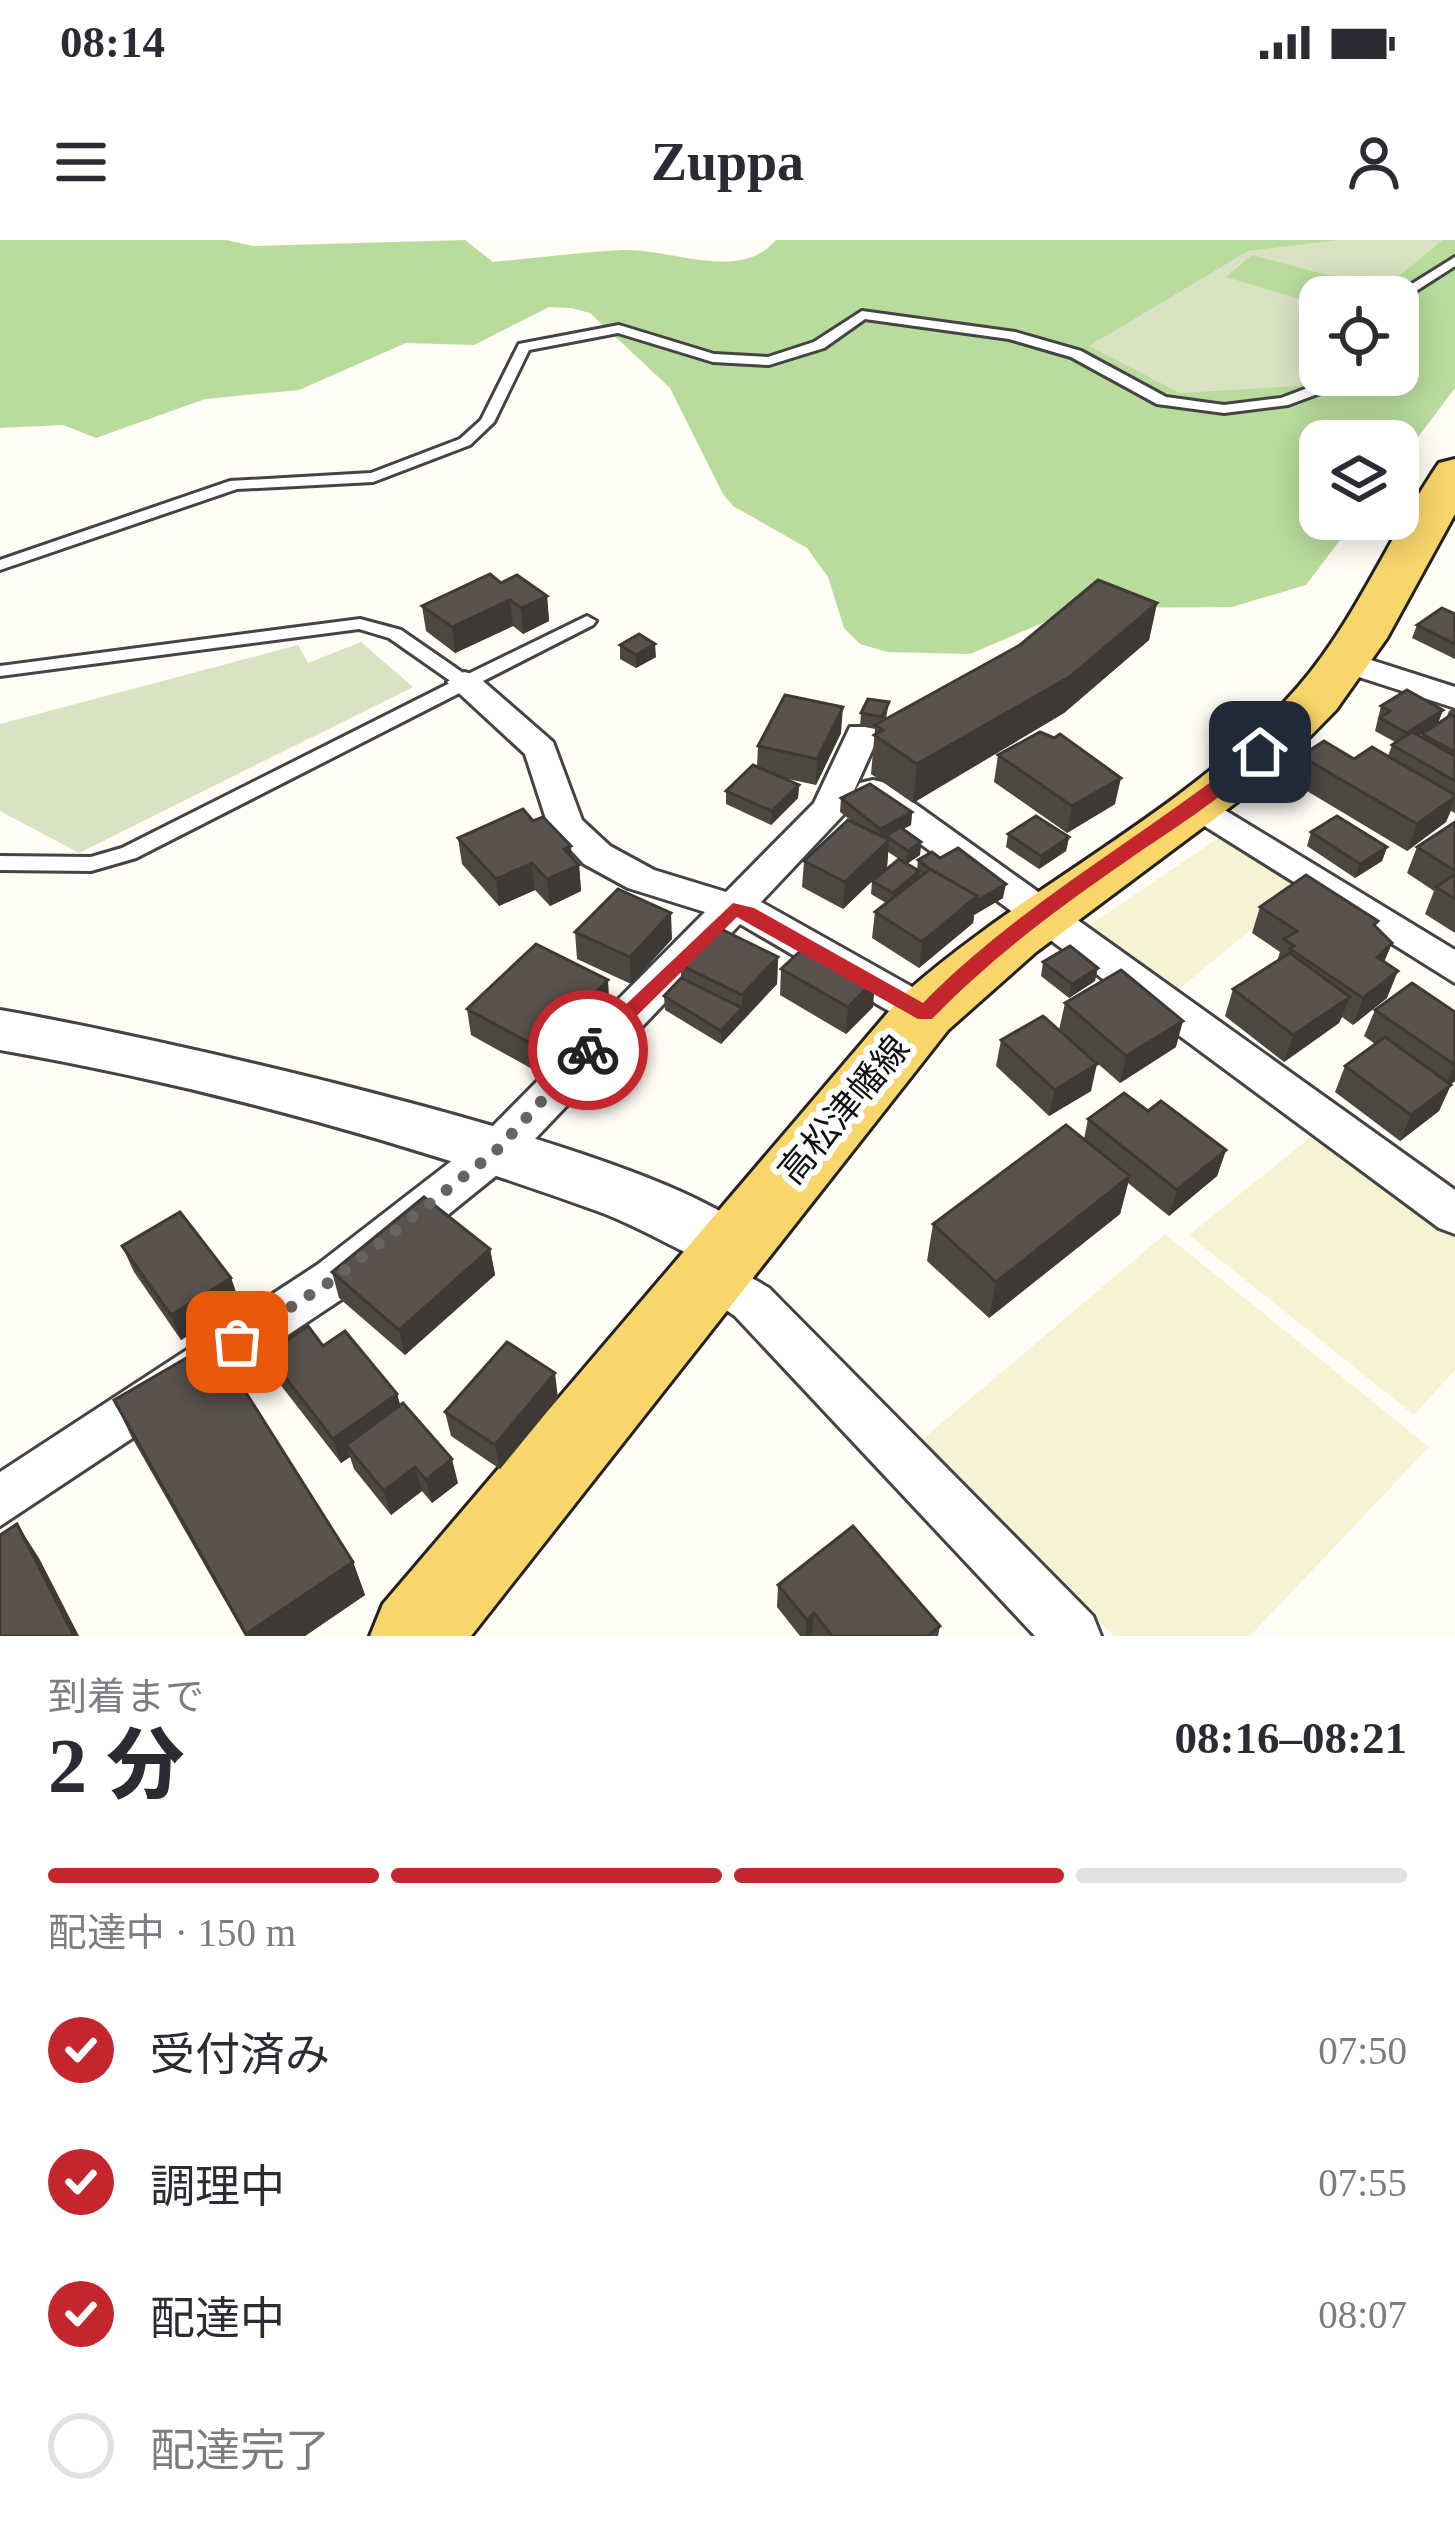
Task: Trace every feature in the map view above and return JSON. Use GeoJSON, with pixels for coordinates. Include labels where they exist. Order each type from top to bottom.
{"type":"FeatureCollection","features":[{"type":"Feature","properties":{"kind":"main road","name":"高松津幡線"},"geometry":{"type":"LineString","coordinates":[[415,1636],[925,1013],[974,963],[1036,914],[1196,804],[1292,727],[1346,662],[1455,473]]}},
{"type":"Feature","properties":{"kind":"street"},"geometry":{"type":"LineString","coordinates":[[1346,662],[1455,698]]}},
{"type":"Feature","properties":{"kind":"street"},"geometry":{"type":"LineString","coordinates":[[464,682],[541,751],[566,825],[598,855],[641,879],[748,912],[925,1013]]}},
{"type":"Feature","properties":{"kind":"street"},"geometry":{"type":"LineString","coordinates":[[0,1501],[334,1279],[496,1151],[584,1054],[811,831],[855,753],[1036,914],[1455,1215]]}},
{"type":"Feature","properties":{"kind":"street"},"geometry":{"type":"LineString","coordinates":[[1196,804],[1455,969]]}},
{"type":"Feature","properties":{"kind":"street"},"geometry":{"type":"LineString","coordinates":[[0,1030],[191,1064],[496,1151],[692,1221],[752,1302],[1073,1636]]}},
{"type":"Feature","properties":{"kind":"lane"},"geometry":{"type":"LineString","coordinates":[[1419,283],[1455,261]]}},
{"type":"Feature","properties":{"kind":"lane"},"geometry":{"type":"LineString","coordinates":[[0,565],[235,484],[294,477],[351,479],[393,471],[477,433],[524,347],[619,329],[713,358],[769,361],[819,345],[862,314],[956,324],[1076,355],[1162,401],[1224,409],[1299,396]]}},
{"type":"Feature","properties":{"kind":"lane"},"geometry":{"type":"LineString","coordinates":[[0,863],[111,860],[587,621]]}},
{"type":"Feature","properties":{"kind":"lane"},"geometry":{"type":"LineString","coordinates":[[0,671],[360,624],[395,634],[464,682]]}},
{"type":"Feature","properties":{"kind":"shaded area"},"geometry":{"type":"Polygon","coordinates":[[[1220,837],[1305,885],[1173,994],[1087,927],[1220,837]]]}},
{"type":"Feature","properties":{"kind":"shaded area"},"geometry":{"type":"Polygon","coordinates":[[[1316,1133],[1455,1235],[1455,1370],[1414,1415],[1189,1235],[1316,1133]]]}},
{"type":"Feature","properties":{"kind":"shaded area"},"geometry":{"type":"Polygon","coordinates":[[[1165,1234],[1429,1447],[1250,1636],[1114,1636],[918,1443],[1165,1234]]]}},
{"type":"Feature","properties":{"kind":"green space"},"geometry":{"type":"Polygon","coordinates":[[[0,240],[227,240],[253,246],[465,240],[493,262],[624,250],[724,262],[761,253],[776,240],[1455,240],[1455,388],[1419,436],[1419,420],[1299,420],[1299,540],[1340,540],[1306,585],[1232,607],[1068,612],[970,654],[887,652],[860,644],[844,628],[828,577],[807,548],[733,506],[723,494],[670,388],[590,313],[571,308],[549,307],[474,345],[406,343],[299,390],[205,399],[96,438],[63,425],[0,428],[0,240]]]}},
{"type":"Feature","properties":{"kind":"green space"},"geometry":{"type":"Polygon","coordinates":[[[1338,240],[1443,240],[1399,276],[1330,276],[1252,255],[1226,277],[1299,299],[1299,386],[1180,393],[1089,346],[1248,251],[1338,240]]]}},
{"type":"Feature","properties":{"kind":"green space"},"geometry":{"type":"Polygon","coordinates":[[[361,642],[413,687],[79,853],[0,811],[0,724],[298,645],[308,663],[361,642]]]}},
{"type":"Feature","properties":{"kind":"building"},"geometry":{"type":"Polygon","coordinates":[[[490,574],[501,583],[517,575],[547,596],[521,608],[510,600],[452,627],[422,606],[490,574]]]}},
{"type":"Feature","properties":{"kind":"building"},"geometry":{"type":"Polygon","coordinates":[[[1098,580],[1157,603],[1071,676],[917,764],[874,735],[883,730],[875,725],[1020,645],[1098,580]]]}},
{"type":"Feature","properties":{"kind":"building"},"geometry":{"type":"Polygon","coordinates":[[[1442,608],[1455,614],[1455,644],[1417,625],[1442,608]]]}},
{"type":"Feature","properties":{"kind":"building"},"geometry":{"type":"Polygon","coordinates":[[[639,634],[655,644],[636,655],[620,645],[639,634]]]}},
{"type":"Feature","properties":{"kind":"building"},"geometry":{"type":"Polygon","coordinates":[[[1407,690],[1443,710],[1407,733],[1380,718],[1390,711],[1381,706],[1407,690]]]}},
{"type":"Feature","properties":{"kind":"building"},"geometry":{"type":"Polygon","coordinates":[[[785,695],[843,707],[817,759],[758,746],[785,695]]]}},
{"type":"Feature","properties":{"kind":"building"},"geometry":{"type":"Polygon","coordinates":[[[868,699],[889,702],[882,717],[861,713],[868,699]]]}},
{"type":"Feature","properties":{"kind":"building"},"geometry":{"type":"Polygon","coordinates":[[[1451,715],[1455,717],[1455,752],[1422,734],[1451,715]]]}},
{"type":"Feature","properties":{"kind":"building"},"geometry":{"type":"Polygon","coordinates":[[[1040,732],[1054,738],[1060,734],[1121,778],[1072,806],[998,755],[1040,732]]]}},
{"type":"Feature","properties":{"kind":"building"},"geometry":{"type":"Polygon","coordinates":[[[1412,732],[1455,756],[1455,781],[1392,745],[1412,732]]]}},
{"type":"Feature","properties":{"kind":"building"},"geometry":{"type":"Polygon","coordinates":[[[1324,741],[1354,759],[1372,747],[1455,797],[1417,824],[1301,756],[1324,741]]]}},
{"type":"Feature","properties":{"kind":"building"},"geometry":{"type":"Polygon","coordinates":[[[753,765],[799,785],[772,811],[726,791],[753,765]]]}},
{"type":"Feature","properties":{"kind":"building"},"geometry":{"type":"Polygon","coordinates":[[[870,784],[912,812],[880,829],[841,798],[870,784]]]}},
{"type":"Feature","properties":{"kind":"building"},"geometry":{"type":"Polygon","coordinates":[[[523,809],[533,821],[543,817],[571,846],[564,849],[579,865],[547,879],[532,863],[496,879],[458,838],[523,809]]]}},
{"type":"Feature","properties":{"kind":"building"},"geometry":{"type":"Polygon","coordinates":[[[1036,816],[1069,837],[1041,856],[1008,834],[1036,816]]]}},
{"type":"Feature","properties":{"kind":"building"},"geometry":{"type":"Polygon","coordinates":[[[1337,816],[1387,847],[1360,864],[1311,832],[1337,816]]]}},
{"type":"Feature","properties":{"kind":"building"},"geometry":{"type":"Polygon","coordinates":[[[848,820],[889,840],[845,882],[804,861],[848,820]]]}},
{"type":"Feature","properties":{"kind":"building"},"geometry":{"type":"Polygon","coordinates":[[[1455,822],[1455,871],[1417,847],[1455,822]]]}},
{"type":"Feature","properties":{"kind":"building"},"geometry":{"type":"Polygon","coordinates":[[[900,827],[921,842],[908,851],[886,836],[900,827]]]}},
{"type":"Feature","properties":{"kind":"building"},"geometry":{"type":"Polygon","coordinates":[[[958,848],[1006,884],[976,901],[977,896],[918,860],[932,852],[940,858],[958,848]]]}},
{"type":"Feature","properties":{"kind":"building"},"geometry":{"type":"Polygon","coordinates":[[[899,859],[919,871],[893,893],[872,881],[899,859]]]}},
{"type":"Feature","properties":{"kind":"building"},"geometry":{"type":"Polygon","coordinates":[[[930,869],[977,896],[922,942],[875,912],[930,869]]]}},
{"type":"Feature","properties":{"kind":"building"},"geometry":{"type":"Polygon","coordinates":[[[1455,874],[1455,899],[1436,887],[1455,874]]]}},
{"type":"Feature","properties":{"kind":"building"},"geometry":{"type":"Polygon","coordinates":[[[1306,875],[1378,921],[1374,925],[1392,943],[1377,957],[1398,971],[1363,998],[1290,949],[1294,946],[1284,939],[1297,931],[1260,907],[1306,875]]]}},
{"type":"Feature","properties":{"kind":"building"},"geometry":{"type":"Polygon","coordinates":[[[618,889],[671,913],[630,957],[575,932],[618,889]]]}},
{"type":"Feature","properties":{"kind":"building"},"geometry":{"type":"Polygon","coordinates":[[[717,927],[778,957],[742,995],[681,965],[717,927]]]}},
{"type":"Feature","properties":{"kind":"building"},"geometry":{"type":"Polygon","coordinates":[[[809,943],[875,980],[848,1007],[781,969],[809,943]]]}},
{"type":"Feature","properties":{"kind":"building"},"geometry":{"type":"Polygon","coordinates":[[[536,944],[608,980],[539,1048],[467,1009],[536,944]]]}},
{"type":"Feature","properties":{"kind":"building"},"geometry":{"type":"Polygon","coordinates":[[[1070,946],[1098,968],[1072,984],[1043,962],[1070,946]]]}},
{"type":"Feature","properties":{"kind":"building"},"geometry":{"type":"Polygon","coordinates":[[[1290,953],[1350,997],[1293,1035],[1233,989],[1290,953]]]}},
{"type":"Feature","properties":{"kind":"building"},"geometry":{"type":"Polygon","coordinates":[[[1121,970],[1183,1021],[1126,1056],[1065,1003],[1121,970]]]}},
{"type":"Feature","properties":{"kind":"building"},"geometry":{"type":"Polygon","coordinates":[[[681,978],[742,1008],[721,1031],[664,996],[681,978]]]}},
{"type":"Feature","properties":{"kind":"building"},"geometry":{"type":"Polygon","coordinates":[[[1412,983],[1455,1012],[1455,1065],[1375,1010],[1412,983]]]}},
{"type":"Feature","properties":{"kind":"building"},"geometry":{"type":"Polygon","coordinates":[[[1043,1016],[1097,1064],[1055,1090],[1001,1040],[1043,1016]]]}},
{"type":"Feature","properties":{"kind":"building"},"geometry":{"type":"Polygon","coordinates":[[[1385,1037],[1451,1085],[1411,1115],[1345,1066],[1385,1037]]]}},
{"type":"Feature","properties":{"kind":"building"},"geometry":{"type":"Polygon","coordinates":[[[1124,1093],[1148,1111],[1161,1101],[1226,1150],[1177,1190],[1088,1119],[1124,1093]]]}},
{"type":"Feature","properties":{"kind":"building"},"geometry":{"type":"Polygon","coordinates":[[[1066,1125],[1130,1176],[996,1282],[933,1224],[1066,1125]]]}},
{"type":"Feature","properties":{"kind":"building"},"geometry":{"type":"Polygon","coordinates":[[[424,1197],[490,1249],[399,1330],[332,1272],[424,1197]]]}},
{"type":"Feature","properties":{"kind":"building"},"geometry":{"type":"Polygon","coordinates":[[[180,1212],[231,1278],[171,1315],[122,1246],[180,1212]]]}},
{"type":"Feature","properties":{"kind":"building"},"geometry":{"type":"Polygon","coordinates":[[[308,1326],[323,1346],[345,1331],[397,1394],[333,1439],[267,1354],[308,1326]]]}},
{"type":"Feature","properties":{"kind":"building"},"geometry":{"type":"Polygon","coordinates":[[[214,1342],[353,1562],[246,1634],[114,1400],[214,1342]]]}},
{"type":"Feature","properties":{"kind":"building"},"geometry":{"type":"Polygon","coordinates":[[[507,1342],[555,1373],[495,1445],[445,1412],[507,1342]]]}},
{"type":"Feature","properties":{"kind":"building"},"geometry":{"type":"Polygon","coordinates":[[[403,1403],[452,1459],[426,1480],[415,1467],[384,1491],[346,1445],[403,1403]]]}},
{"type":"Feature","properties":{"kind":"building"},"geometry":{"type":"Polygon","coordinates":[[[17,1524],[74,1636],[0,1636],[0,1535],[17,1524]]]}},
{"type":"Feature","properties":{"kind":"building"},"geometry":{"type":"Polygon","coordinates":[[[853,1526],[940,1626],[928,1636],[832,1636],[814,1613],[807,1620],[778,1585],[853,1526]]]}},
{"type":"Feature","properties":{"kind":"way so far"},"geometry":{"type":"LineString","coordinates":[[237,1342],[334,1279],[496,1151],[588,1050]]}},
{"type":"Feature","properties":{"kind":"route"},"geometry":{"type":"LineString","coordinates":[[588,1050],[733,910],[748,912],[925,1013],[974,963],[1036,914],[1196,804],[1260,752]]}}]}
